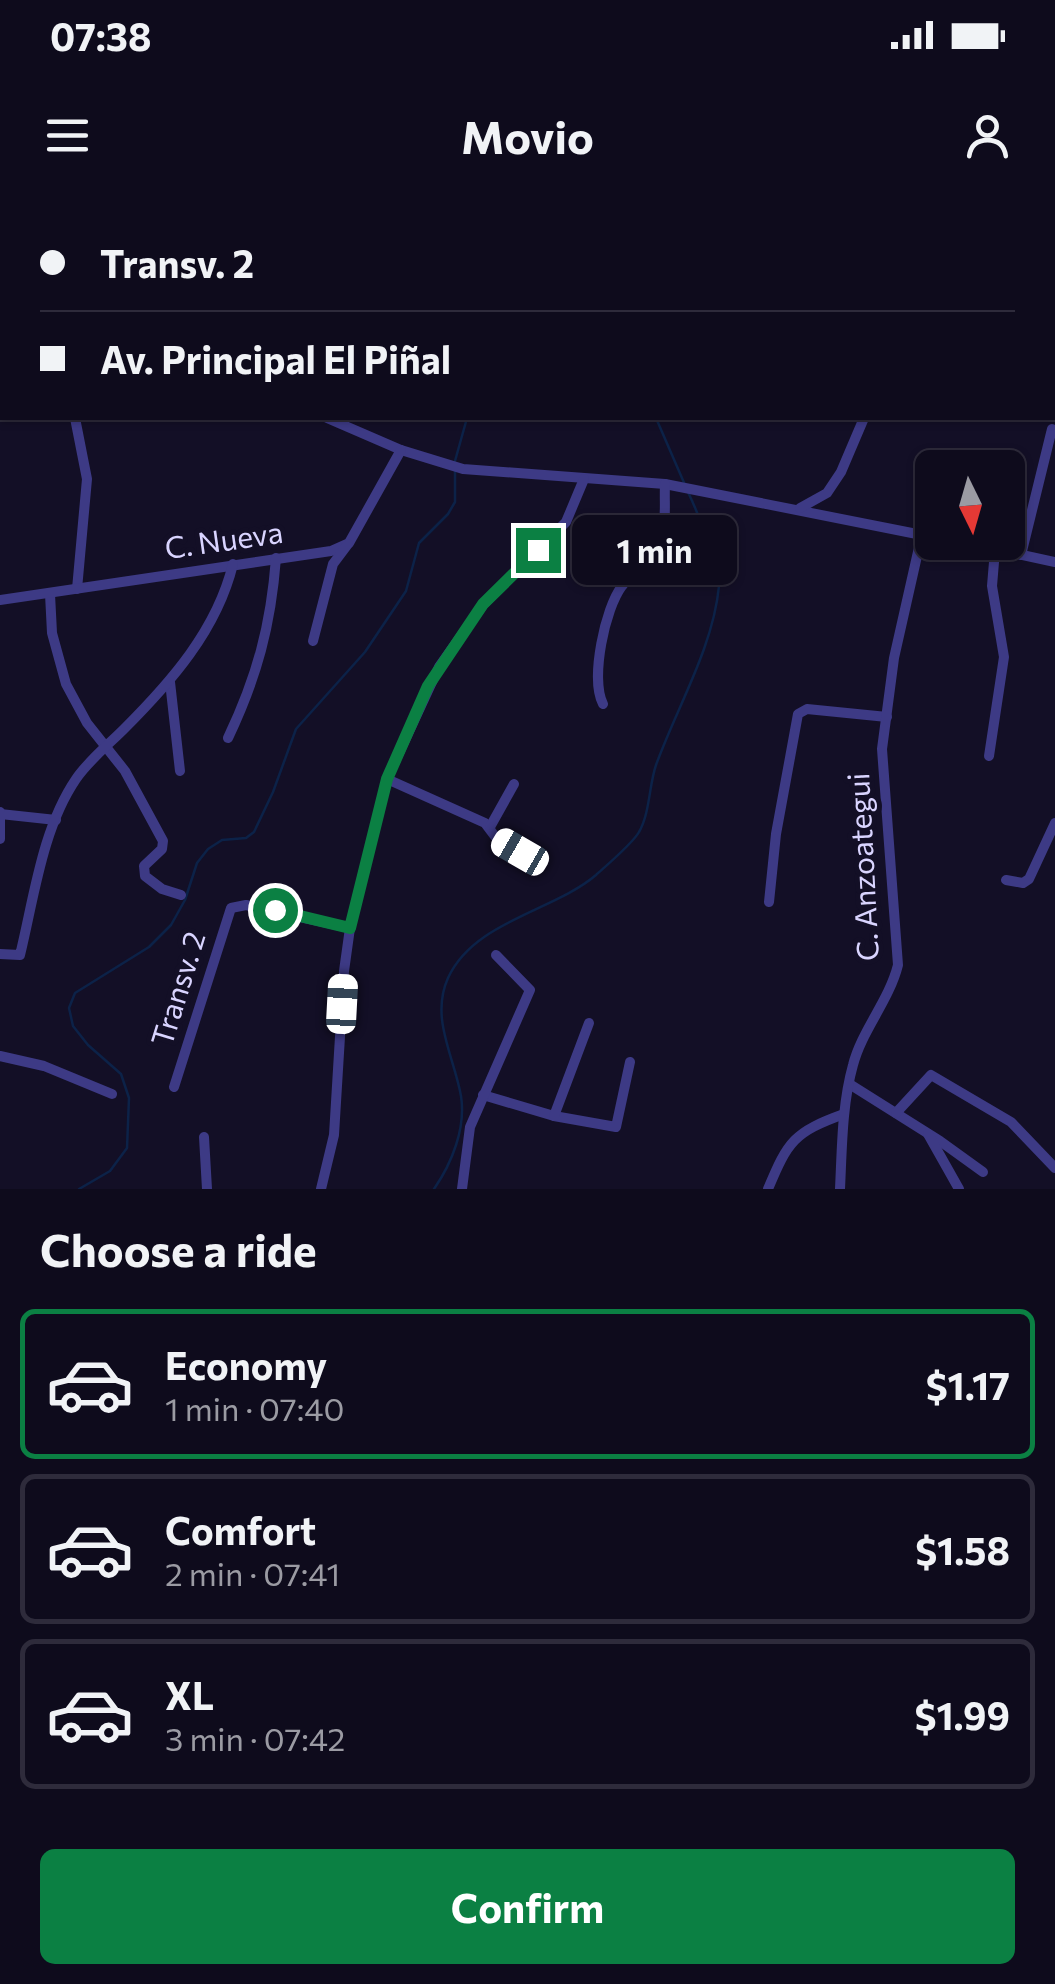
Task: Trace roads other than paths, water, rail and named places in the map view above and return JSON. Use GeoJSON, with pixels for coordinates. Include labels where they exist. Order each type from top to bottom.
{"type":"FeatureCollection","features":[{"type":"Feature","properties":{"kind":"street"},"geometry":{"type":"LineString","coordinates":[[76,420],[88,479],[78,589]]}},
{"type":"Feature","properties":{"kind":"street"},"geometry":{"type":"LineString","coordinates":[[332,420],[401,450],[462,469],[665,484],[915,532]]}},
{"type":"Feature","properties":{"kind":"street"},"geometry":{"type":"LineString","coordinates":[[800,508],[828,493],[863,420]]}},
{"type":"Feature","properties":{"kind":"street"},"geometry":{"type":"LineString","coordinates":[[1025,539],[1052,429]]}},
{"type":"Feature","properties":{"kind":"street"},"geometry":{"type":"LineString","coordinates":[[312,641],[333,564],[349,544],[401,450]]}},
{"type":"Feature","properties":{"kind":"street"},"geometry":{"type":"LineString","coordinates":[[321,1189],[334,1136],[350,928],[387,779],[440,667],[483,604],[566,522],[584,479]]}},
{"type":"Feature","properties":{"kind":"street"},"geometry":{"type":"LineString","coordinates":[[603,704],[596,684],[608,614],[621,586],[660,540],[665,484]]}},
{"type":"Feature","properties":{"kind":"street","name":"C. Nueva"},"geometry":{"type":"LineString","coordinates":[[0,600],[330,551],[349,544]]}},
{"type":"Feature","properties":{"kind":"street"},"geometry":{"type":"LineString","coordinates":[[1025,556],[1055,562]]}},
{"type":"Feature","properties":{"kind":"street"},"geometry":{"type":"LineString","coordinates":[[228,738],[252,690],[272,604],[276,558]]}},
{"type":"Feature","properties":{"kind":"street","name":"C. Anzoategui"},"geometry":{"type":"LineString","coordinates":[[840,1189],[844,1114],[853,1064],[894,983],[898,965],[882,749],[894,658],[920,560]]}},
{"type":"Feature","properties":{"kind":"street"},"geometry":{"type":"LineString","coordinates":[[989,756],[1004,649],[992,586],[993,560]]}},
{"type":"Feature","properties":{"kind":"street"},"geometry":{"type":"LineString","coordinates":[[0,954],[20,955],[56,820],[78,776],[184,666],[228,585],[233,564]]}},
{"type":"Feature","properties":{"kind":"street"},"geometry":{"type":"LineString","coordinates":[[50,594],[52,633],[66,684],[87,723],[125,770],[163,840],[162,848],[144,866],[145,876],[162,889],[181,895]]}},
{"type":"Feature","properties":{"kind":"street"},"geometry":{"type":"LineString","coordinates":[[170,682],[180,771]]}},
{"type":"Feature","properties":{"kind":"street"},"geometry":{"type":"LineString","coordinates":[[769,902],[776,834],[798,714],[807,709],[887,718]]}},
{"type":"Feature","properties":{"kind":"street"},"geometry":{"type":"LineString","coordinates":[[387,779],[490,827],[497,838],[520,852]]}},
{"type":"Feature","properties":{"kind":"street"},"geometry":{"type":"LineString","coordinates":[[490,827],[514,784]]}},
{"type":"Feature","properties":{"kind":"street"},"geometry":{"type":"LineString","coordinates":[[0,839],[0,813],[56,820]]}},
{"type":"Feature","properties":{"kind":"street"},"geometry":{"type":"LineString","coordinates":[[1006,880],[1029,880],[1055,823]]}},
{"type":"Feature","properties":{"kind":"street","name":"Transv. 2"},"geometry":{"type":"LineString","coordinates":[[174,1087],[232,908],[246,904],[350,928]]}},
{"type":"Feature","properties":{"kind":"street"},"geometry":{"type":"LineString","coordinates":[[462,1189],[470,1127],[530,990],[496,955]]}},
{"type":"Feature","properties":{"kind":"street"},"geometry":{"type":"LineString","coordinates":[[554,1116],[588,1023]]}},
{"type":"Feature","properties":{"kind":"street"},"geometry":{"type":"LineString","coordinates":[[0,1056],[44,1066],[112,1094]]}},
{"type":"Feature","properties":{"kind":"street"},"geometry":{"type":"LineString","coordinates":[[483,1095],[554,1116],[616,1128],[630,1062]]}},
{"type":"Feature","properties":{"kind":"street"},"geometry":{"type":"LineString","coordinates":[[896,1113],[931,1075],[1011,1122],[1055,1168]]}},
{"type":"Feature","properties":{"kind":"street"},"geometry":{"type":"LineString","coordinates":[[851,1086],[982,1172]]}},
{"type":"Feature","properties":{"kind":"street"},"geometry":{"type":"LineString","coordinates":[[768,1189],[784,1152],[807,1127],[844,1114]]}},
{"type":"Feature","properties":{"kind":"street"},"geometry":{"type":"LineString","coordinates":[[927,1133],[959,1189]]}},
{"type":"Feature","properties":{"kind":"street"},"geometry":{"type":"LineString","coordinates":[[204,1137],[208,1189]]}},
{"type":"Feature","properties":{"kind":"waterway"},"geometry":{"type":"LineString","coordinates":[[455,461],[466,420]]}},
{"type":"Feature","properties":{"kind":"waterway"},"geometry":{"type":"LineString","coordinates":[[657,420],[685,485]]}},
{"type":"Feature","properties":{"kind":"waterway"},"geometry":{"type":"LineString","coordinates":[[79,1189],[110,1171],[127,1148],[129,1098],[121,1074],[73,1026],[69,1008],[75,993],[149,947],[171,925],[185,900],[197,863],[208,849],[222,840],[246,838],[254,832],[296,729],[365,652],[406,591],[419,543],[455,502],[455,469]]}},
{"type":"Feature","properties":{"kind":"waterway"},"geometry":{"type":"LineString","coordinates":[[434,1189],[452,1157],[462,1108],[442,1022],[448,978],[476,943],[596,875],[631,842],[643,824],[656,765],[702,655],[719,586],[712,553],[688,492]]}}]}
